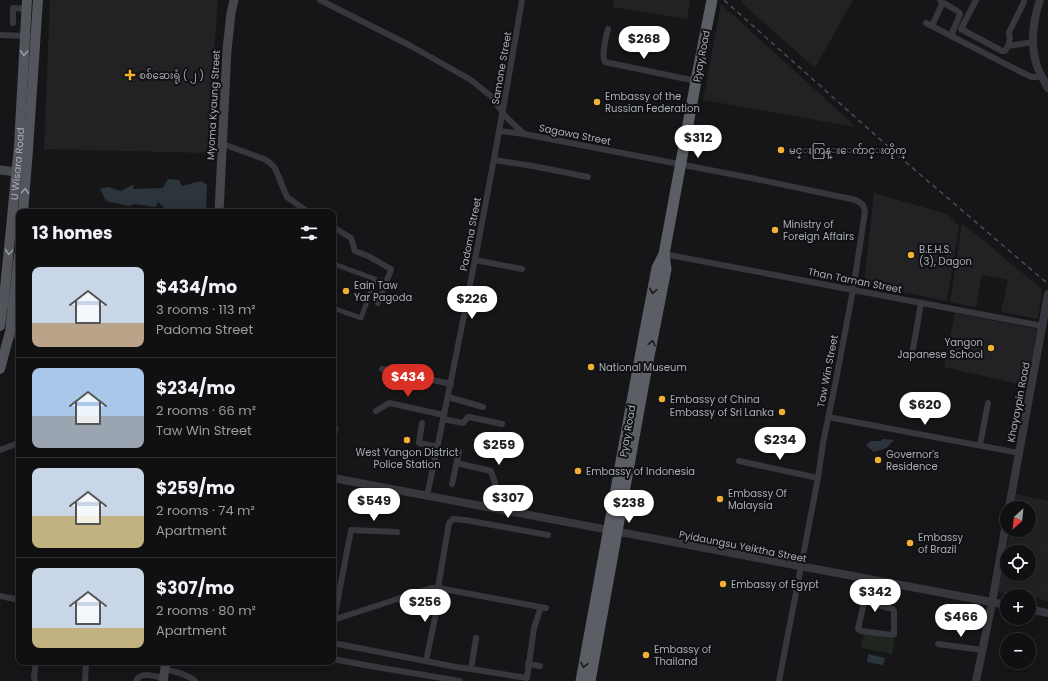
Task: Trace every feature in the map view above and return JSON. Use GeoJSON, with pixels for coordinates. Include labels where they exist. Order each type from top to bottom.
{"type":"FeatureCollection","features":[{"type":"Feature","properties":{"kind":"highway","name":"Pyay Road"},"geometry":{"type":"LineString","coordinates":[[581,681],[643,390],[666,269],[664,254],[712,0]]}},
{"type":"Feature","properties":{"kind":"highway","name":"Pyay Road"},"geometry":{"type":"LineString","coordinates":[[590,681],[613,532]]}},
{"type":"Feature","properties":{"kind":"main road","name":"U Wisara Road"},"geometry":{"type":"LineString","coordinates":[[0,326],[15,225],[16,172],[35,36],[38,0]]}},
{"type":"Feature","properties":{"kind":"main road","name":"Myoma Kyaung Street"},"geometry":{"type":"LineString","coordinates":[[219,209],[228,44],[234,0]]}},
{"type":"Feature","properties":{"kind":"main road","name":"U Wisara Road"},"geometry":{"type":"LineString","coordinates":[[23,209],[26,171],[26,4]]}},
{"type":"Feature","properties":{"kind":"main road"},"geometry":{"type":"LineString","coordinates":[[0,170],[16,172],[26,171]]}},
{"type":"Feature","properties":{"kind":"main road"},"geometry":{"type":"LineString","coordinates":[[0,369],[9,335],[16,279]]}},
{"type":"Feature","properties":{"kind":"street","name":"Sagawa Street"},"geometry":{"type":"LineString","coordinates":[[320,0],[411,46],[471,80],[492,98],[503,114],[524,134],[796,187],[856,200],[862,205]]}},
{"type":"Feature","properties":{"kind":"street","name":"Samone Street"},"geometry":{"type":"LineString","coordinates":[[498,140],[522,0]]}},
{"type":"Feature","properties":{"kind":"street"},"geometry":{"type":"LineString","coordinates":[[976,0],[961,28],[962,30],[1002,51],[1005,51],[1008,46],[1010,39],[1009,32],[1024,0]]}},
{"type":"Feature","properties":{"kind":"street"},"geometry":{"type":"LineString","coordinates":[[1040,0],[1036,9],[1034,55],[1037,66],[1048,88]]}},
{"type":"Feature","properties":{"kind":"street"},"geometry":{"type":"LineString","coordinates":[[951,36],[960,14],[941,1],[941,6],[929,24],[951,36],[1021,72],[1032,77],[1042,77]]}},
{"type":"Feature","properties":{"kind":"street"},"geometry":{"type":"LineString","coordinates":[[13,23],[13,8],[26,4]]}},
{"type":"Feature","properties":{"kind":"street"},"geometry":{"type":"LineString","coordinates":[[608,30],[603,55],[604,61],[696,81]]}},
{"type":"Feature","properties":{"kind":"street"},"geometry":{"type":"LineString","coordinates":[[0,36],[35,36]]}},
{"type":"Feature","properties":{"kind":"street"},"geometry":{"type":"LineString","coordinates":[[1008,46],[1034,42]]}},
{"type":"Feature","properties":{"kind":"street"},"geometry":{"type":"LineString","coordinates":[[500,131],[524,134]]}},
{"type":"Feature","properties":{"kind":"street","name":"Padoma Street"},"geometry":{"type":"LineString","coordinates":[[427,496],[451,384],[498,140]]}},
{"type":"Feature","properties":{"kind":"street"},"geometry":{"type":"LineString","coordinates":[[222,144],[264,159],[270,163],[275,168],[288,198],[304,209]]}},
{"type":"Feature","properties":{"kind":"street"},"geometry":{"type":"LineString","coordinates":[[494,160],[588,177]]}},
{"type":"Feature","properties":{"kind":"street","name":"Taw Win Street"},"geometry":{"type":"LineString","coordinates":[[779,681],[853,290],[864,212],[862,205]]}},
{"type":"Feature","properties":{"kind":"street"},"geometry":{"type":"LineString","coordinates":[[336,229],[351,238],[355,251],[368,256],[391,269],[378,303]]}},
{"type":"Feature","properties":{"kind":"street","name":"Than Taman Street"},"geometry":{"type":"LineString","coordinates":[[664,254],[1042,326]]}},
{"type":"Feature","properties":{"kind":"street"},"geometry":{"type":"LineString","coordinates":[[475,260],[522,269]]}},
{"type":"Feature","properties":{"kind":"street"},"geometry":{"type":"LineString","coordinates":[[336,265],[375,279],[361,318],[336,309]]}},
{"type":"Feature","properties":{"kind":"street","name":"Khayaypin Road"},"geometry":{"type":"LineString","coordinates":[[1010,501],[1048,297]]}},
{"type":"Feature","properties":{"kind":"street"},"geometry":{"type":"LineString","coordinates":[[913,349],[921,303]]}},
{"type":"Feature","properties":{"kind":"street"},"geometry":{"type":"LineString","coordinates":[[382,369],[451,384]]}},
{"type":"Feature","properties":{"kind":"street"},"geometry":{"type":"LineString","coordinates":[[448,397],[484,406]]}},
{"type":"Feature","properties":{"kind":"street"},"geometry":{"type":"LineString","coordinates":[[376,411],[388,403],[464,423],[469,417],[502,424]]}},
{"type":"Feature","properties":{"kind":"street"},"geometry":{"type":"LineString","coordinates":[[980,445],[988,403]]}},
{"type":"Feature","properties":{"kind":"street"},"geometry":{"type":"LineString","coordinates":[[828,417],[1019,453]]}},
{"type":"Feature","properties":{"kind":"street"},"geometry":{"type":"LineString","coordinates":[[422,423],[419,443],[438,447]]}},
{"type":"Feature","properties":{"kind":"street"},"geometry":{"type":"LineString","coordinates":[[0,450],[16,444]]}},
{"type":"Feature","properties":{"kind":"street"},"geometry":{"type":"LineString","coordinates":[[452,484],[458,452]]}},
{"type":"Feature","properties":{"kind":"street"},"geometry":{"type":"LineString","coordinates":[[420,453],[436,456]]}},
{"type":"Feature","properties":{"kind":"street"},"geometry":{"type":"LineString","coordinates":[[739,462],[818,478]]}},
{"type":"Feature","properties":{"kind":"street"},"geometry":{"type":"LineString","coordinates":[[456,463],[491,470],[495,483],[494,509]]}},
{"type":"Feature","properties":{"kind":"street","name":"Pyidaungsu Yeiktha Street"},"geometry":{"type":"LineString","coordinates":[[336,479],[1000,604]]}},
{"type":"Feature","properties":{"kind":"street"},"geometry":{"type":"LineString","coordinates":[[426,661],[440,588],[449,523],[453,519],[465,520],[548,535]]}},
{"type":"Feature","properties":{"kind":"street"},"geometry":{"type":"LineString","coordinates":[[336,607],[351,530],[397,532]]}},
{"type":"Feature","properties":{"kind":"street"},"geometry":{"type":"LineString","coordinates":[[976,681],[1004,537]]}},
{"type":"Feature","properties":{"kind":"street"},"geometry":{"type":"LineString","coordinates":[[864,601],[893,609],[893,635],[861,631],[858,629],[864,601],[869,580]]}},
{"type":"Feature","properties":{"kind":"street"},"geometry":{"type":"LineString","coordinates":[[336,621],[431,588],[440,588],[544,608],[534,628],[527,678],[426,661],[336,643]]}},
{"type":"Feature","properties":{"kind":"street"},"geometry":{"type":"LineString","coordinates":[[0,596],[16,599]]}},
{"type":"Feature","properties":{"kind":"street"},"geometry":{"type":"LineString","coordinates":[[1036,610],[1048,613]]}},
{"type":"Feature","properties":{"kind":"street"},"geometry":{"type":"LineString","coordinates":[[471,669],[476,638]]}},
{"type":"Feature","properties":{"kind":"street"},"geometry":{"type":"LineString","coordinates":[[938,644],[982,650]]}},
{"type":"Feature","properties":{"kind":"street"},"geometry":{"type":"LineString","coordinates":[[336,660],[460,681]]}},
{"type":"Feature","properties":{"kind":"street"},"geometry":{"type":"LineString","coordinates":[[528,664],[540,666]]}},
{"type":"Feature","properties":{"kind":"street"},"geometry":{"type":"LineString","coordinates":[[34,681],[36,665]]}},
{"type":"Feature","properties":{"kind":"street"},"geometry":{"type":"LineString","coordinates":[[85,681],[86,665]]}},
{"type":"Feature","properties":{"kind":"street"},"geometry":{"type":"LineString","coordinates":[[136,681],[140,675],[164,673],[185,676],[195,681]]}},
{"type":"Feature","properties":{"kind":"shaded area","name":"စစ်ဆေးရုံ ( ၂ )"},"geometry":{"type":"Polygon","coordinates":[[[50,0],[218,0],[207,153],[44,149],[50,0]]]}},
{"type":"Feature","properties":{"kind":"shaded area"},"geometry":{"type":"Polygon","coordinates":[[[614,0],[690,0],[687,19],[613,7],[614,0]]]}},
{"type":"Feature","properties":{"kind":"shaded area"},"geometry":{"type":"Polygon","coordinates":[[[742,0],[853,0],[815,68],[744,5],[742,0]]]}},
{"type":"Feature","properties":{"kind":"shaded area"},"geometry":{"type":"Polygon","coordinates":[[[721,4],[856,127],[703,100],[721,4]]]}},
{"type":"Feature","properties":{"kind":"shaded area"},"geometry":{"type":"Polygon","coordinates":[[[168,179],[179,180],[182,186],[201,181],[207,185],[206,209],[164,208],[158,202],[156,207],[135,204],[128,206],[106,201],[100,189],[108,187],[121,191],[134,184],[133,189],[163,188],[168,179]]]}},
{"type":"Feature","properties":{"kind":"shaded area","name":"B.E.H.S. (3), Dagon"},"geometry":{"type":"Polygon","coordinates":[[[874,193],[947,214],[959,226],[947,301],[864,284],[874,193]]]}},
{"type":"Feature","properties":{"kind":"shaded area"},"geometry":{"type":"Polygon","coordinates":[[[962,223],[1042,289],[1038,319],[1001,312],[1008,280],[982,275],[976,307],[950,302],[962,223]]]}},
{"type":"Feature","properties":{"kind":"shaded area","name":"Yangon Japanese School"},"geometry":{"type":"Polygon","coordinates":[[[955,313],[1037,329],[1027,386],[944,367],[955,313]]]}},
{"type":"Feature","properties":{"kind":"shaded area"},"geometry":{"type":"Polygon","coordinates":[[[883,439],[894,440],[886,448],[874,452],[866,445],[871,441],[880,441],[883,439]]]}},
{"type":"Feature","properties":{"kind":"shaded area"},"geometry":{"type":"Polygon","coordinates":[[[1016,494],[1048,501],[1048,601],[1036,598],[1036,589],[1000,589],[1000,592],[998,592],[1000,581],[1036,581],[1036,545],[1007,545],[1009,537],[1036,537],[1036,501],[1014,501],[1016,494]]]}},
{"type":"Feature","properties":{"kind":"shaded area"},"geometry":{"type":"Polygon","coordinates":[[[864,634],[895,639],[892,654],[861,648],[864,634]]]}},
{"type":"Feature","properties":{"kind":"shaded area"},"geometry":{"type":"Polygon","coordinates":[[[868,654],[885,658],[883,665],[867,662],[868,654]]]}},
{"type":"Feature","properties":{"kind":"railway"},"geometry":{"type":"LineString","coordinates":[[724,0],[901,158],[1048,284]]}},
{"type":"Feature","properties":{"kind":"place","name":"စစ်ဆေးရုံ ( ၂ )"},"geometry":{"type":"Point","coordinates":[130,75]}},
{"type":"Feature","properties":{"kind":"place","name":"Embassy of the Russian Federation"},"geometry":{"type":"Point","coordinates":[597,102]}},
{"type":"Feature","properties":{"kind":"place","name":"မင္းကြန္းေက်ာင္းတိုက္"},"geometry":{"type":"Point","coordinates":[781,150]}},
{"type":"Feature","properties":{"kind":"place","name":"Ministry of Foreign Affairs"},"geometry":{"type":"Point","coordinates":[775,230]}},
{"type":"Feature","properties":{"kind":"place","name":"B.E.H.S. (3), Dagon"},"geometry":{"type":"Point","coordinates":[911,255]}},
{"type":"Feature","properties":{"kind":"place","name":"Eain Taw Yar Pagoda"},"geometry":{"type":"Point","coordinates":[346,291]}},
{"type":"Feature","properties":{"kind":"place","name":"Yangon Japanese School"},"geometry":{"type":"Point","coordinates":[991,348]}},
{"type":"Feature","properties":{"kind":"place","name":"National Museum"},"geometry":{"type":"Point","coordinates":[591,367]}},
{"type":"Feature","properties":{"kind":"place","name":"Embassy of China"},"geometry":{"type":"Point","coordinates":[662,399]}},
{"type":"Feature","properties":{"kind":"place","name":"Embassy of Sri Lanka"},"geometry":{"type":"Point","coordinates":[782,412]}},
{"type":"Feature","properties":{"kind":"place","name":"West Yangon District Police Station"},"geometry":{"type":"Point","coordinates":[407,440]}},
{"type":"Feature","properties":{"kind":"place","name":"Governor's Residence"},"geometry":{"type":"Point","coordinates":[878,460]}},
{"type":"Feature","properties":{"kind":"place","name":"Embassy of Indonesia"},"geometry":{"type":"Point","coordinates":[578,471]}},
{"type":"Feature","properties":{"kind":"place","name":"Embassy Of Malaysia"},"geometry":{"type":"Point","coordinates":[720,499]}},
{"type":"Feature","properties":{"kind":"place","name":"Embassy of Brazil"},"geometry":{"type":"Point","coordinates":[910,543]}},
{"type":"Feature","properties":{"kind":"place","name":"Embassy of Egypt"},"geometry":{"type":"Point","coordinates":[723,584]}},
{"type":"Feature","properties":{"kind":"place","name":"Embassy of Thailand"},"geometry":{"type":"Point","coordinates":[646,655]}}]}
